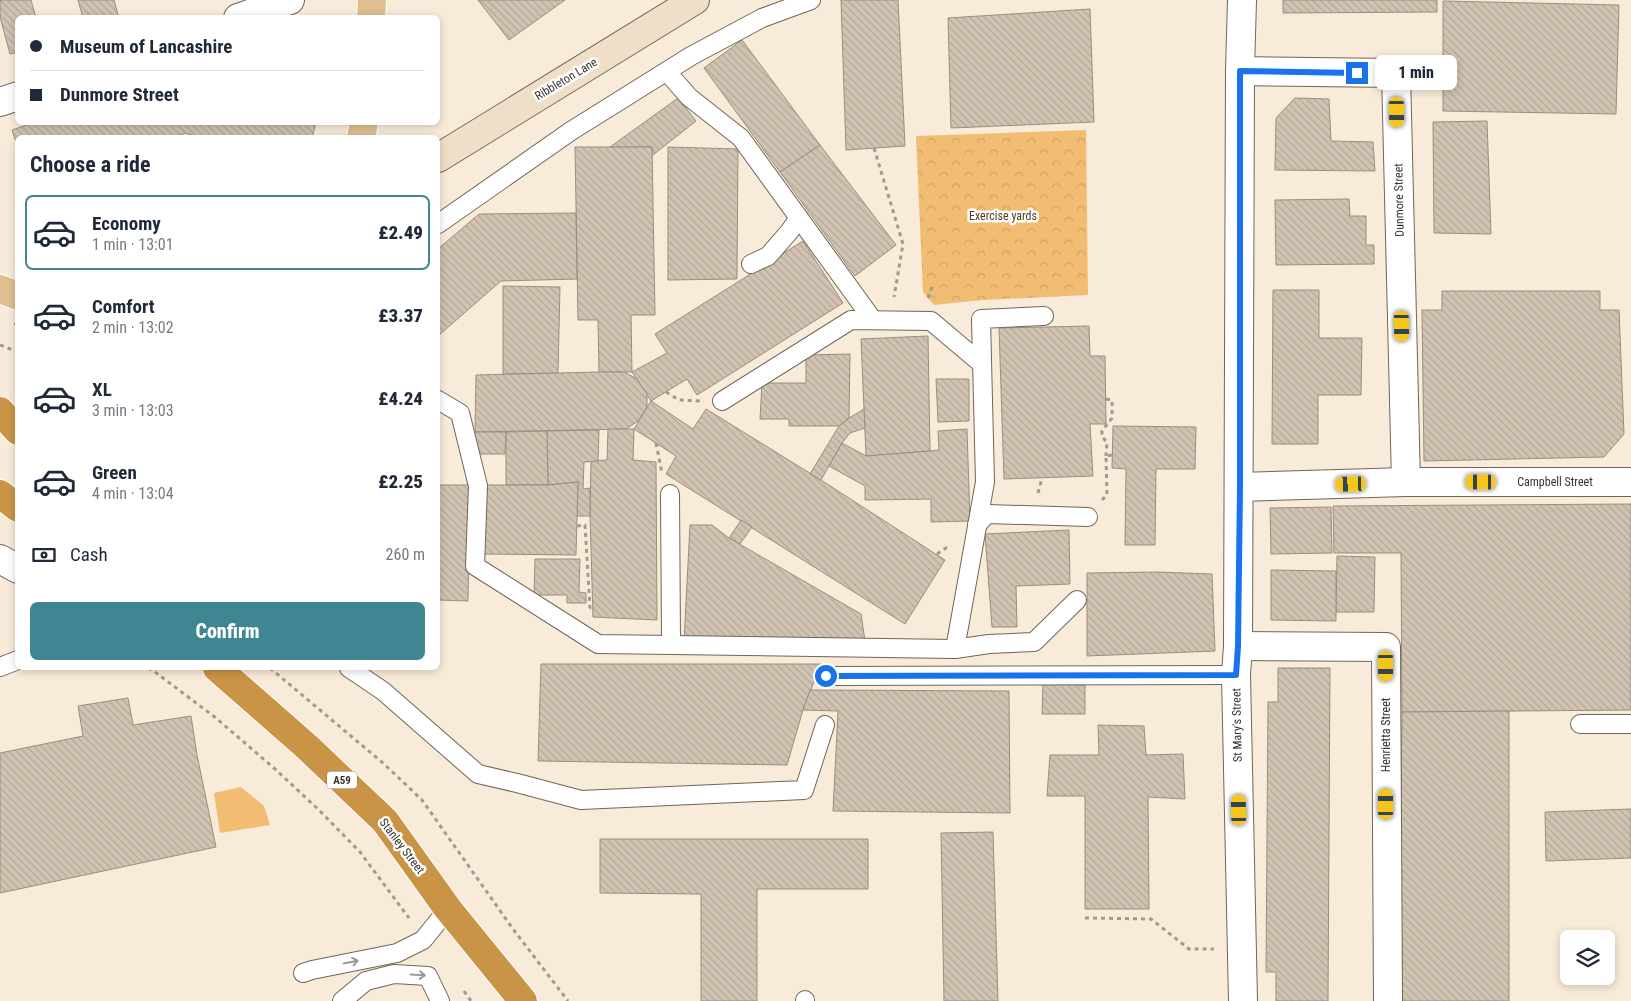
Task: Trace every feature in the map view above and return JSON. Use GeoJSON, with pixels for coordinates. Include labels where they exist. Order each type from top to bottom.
{"type":"FeatureCollection","features":[{"type":"Feature","properties":{"kind":"highway"},"geometry":{"type":"LineString","coordinates":[[0,494],[15,506]]}},
{"type":"Feature","properties":{"kind":"highway","name":"Stanley Street"},"geometry":{"type":"LineString","coordinates":[[225,670],[385,821],[448,909],[523,1001]]}},
{"type":"Feature","properties":{"kind":"main road"},"geometry":{"type":"LineString","coordinates":[[371,15],[372,0]]}},
{"type":"Feature","properties":{"kind":"main road","name":"Ribbleton Lane"},"geometry":{"type":"LineString","coordinates":[[440,157],[679,5]]}},
{"type":"Feature","properties":{"kind":"main road"},"geometry":{"type":"LineString","coordinates":[[0,289],[15,295]]}},
{"type":"Feature","properties":{"kind":"street"},"geometry":{"type":"LineString","coordinates":[[246,15],[286,0]]}},
{"type":"Feature","properties":{"kind":"street","name":"St Mary's Street"},"geometry":{"type":"LineString","coordinates":[[1242,0],[1240,71],[1240,487],[1236,675],[1243,1001]]}},
{"type":"Feature","properties":{"kind":"street","name":"Dunmore Street"},"geometry":{"type":"LineString","coordinates":[[1240,71],[1396,73],[1406,482]]}},
{"type":"Feature","properties":{"kind":"street"},"geometry":{"type":"LineString","coordinates":[[0,102],[15,97]]}},
{"type":"Feature","properties":{"kind":"street","name":"Campbell Street"},"geometry":{"type":"LineString","coordinates":[[1240,487],[1406,482],[1631,482]]}},
{"type":"Feature","properties":{"kind":"street"},"geometry":{"type":"LineString","coordinates":[[0,560],[15,567]]}},
{"type":"Feature","properties":{"kind":"street","name":"Henrietta Street"},"geometry":{"type":"LineString","coordinates":[[1238,646],[1386,647],[1388,1001]]}},
{"type":"Feature","properties":{"kind":"lane"},"geometry":{"type":"LineString","coordinates":[[440,223],[571,130],[691,56],[762,18],[811,0]]}},
{"type":"Feature","properties":{"kind":"lane"},"geometry":{"type":"LineString","coordinates":[[667,72],[689,97],[741,138],[799,218],[881,320]]}},
{"type":"Feature","properties":{"kind":"lane"},"geometry":{"type":"LineString","coordinates":[[752,264],[768,256],[799,218]]}},
{"type":"Feature","properties":{"kind":"lane"},"geometry":{"type":"LineString","coordinates":[[955,649],[985,482],[981,319],[1044,316]]}},
{"type":"Feature","properties":{"kind":"lane"},"geometry":{"type":"LineString","coordinates":[[722,401],[851,320],[931,321],[982,364]]}},
{"type":"Feature","properties":{"kind":"lane"},"geometry":{"type":"LineString","coordinates":[[440,401],[460,413],[478,486],[475,566],[598,644],[955,649],[989,644],[1034,642],[1077,600]]}},
{"type":"Feature","properties":{"kind":"lane"},"geometry":{"type":"LineString","coordinates":[[670,494],[672,644]]}},
{"type":"Feature","properties":{"kind":"lane"},"geometry":{"type":"LineString","coordinates":[[977,525],[987,514],[1088,517]]}},
{"type":"Feature","properties":{"kind":"lane"},"geometry":{"type":"LineString","coordinates":[[0,667],[15,661]]}},
{"type":"Feature","properties":{"kind":"lane"},"geometry":{"type":"LineString","coordinates":[[351,670],[383,691],[478,774],[581,800],[804,790],[825,725]]}},
{"type":"Feature","properties":{"kind":"lane"},"geometry":{"type":"LineString","coordinates":[[826,676],[1236,675]]}},
{"type":"Feature","properties":{"kind":"lane"},"geometry":{"type":"LineString","coordinates":[[1580,724],[1631,724]]}},
{"type":"Feature","properties":{"kind":"lane"},"geometry":{"type":"LineString","coordinates":[[303,973],[397,953],[423,940],[448,909]]}},
{"type":"Feature","properties":{"kind":"lane"},"geometry":{"type":"LineString","coordinates":[[342,1001],[366,981],[394,974],[428,976],[440,1001]]}},
{"type":"Feature","properties":{"kind":"path"},"geometry":{"type":"LineString","coordinates":[[874,148],[903,244],[881,320]]}},
{"type":"Feature","properties":{"kind":"path"},"geometry":{"type":"LineString","coordinates":[[0,345],[15,351]]}},
{"type":"Feature","properties":{"kind":"path"},"geometry":{"type":"LineString","coordinates":[[666,392],[679,400]]}},
{"type":"Feature","properties":{"kind":"path"},"geometry":{"type":"LineString","coordinates":[[1088,517],[1107,495],[1107,442],[1102,437],[1102,431],[1112,418],[1112,400],[1106,399]]}},
{"type":"Feature","properties":{"kind":"path"},"geometry":{"type":"LineString","coordinates":[[1106,456],[1112,456]]}},
{"type":"Feature","properties":{"kind":"path"},"geometry":{"type":"LineString","coordinates":[[1037,496],[1042,478]]}},
{"type":"Feature","properties":{"kind":"path"},"geometry":{"type":"LineString","coordinates":[[577,526],[585,526],[589,586],[590,608],[581,610]]}},
{"type":"Feature","properties":{"kind":"path"},"geometry":{"type":"LineString","coordinates":[[152,670],[216,718],[319,810],[360,852],[400,904],[423,940]]}},
{"type":"Feature","properties":{"kind":"path"},"geometry":{"type":"LineString","coordinates":[[272,670],[383,763],[422,800],[512,929],[568,1001]]}},
{"type":"Feature","properties":{"kind":"path"},"geometry":{"type":"LineString","coordinates":[[1085,918],[1151,919],[1189,949],[1220,949],[1242,946]]}},
{"type":"Feature","properties":{"kind":"path"},"geometry":{"type":"LineString","coordinates":[[461,987],[471,1001]]}},
{"type":"Feature","properties":{"kind":"green space","name":"Exercise yards"},"geometry":{"type":"Polygon","coordinates":[[[1086,130],[1088,295],[983,300],[934,305],[923,292],[916,136],[1086,130]]]}},
{"type":"Feature","properties":{"kind":"green space"},"geometry":{"type":"Polygon","coordinates":[[[241,787],[264,806],[270,825],[220,833],[214,793],[241,787]]]}},
{"type":"Feature","properties":{"kind":"building"},"geometry":{"type":"Polygon","coordinates":[[[0,0],[31,0],[35,15],[15,15],[15,53],[10,54],[0,17],[0,0]]]}},
{"type":"Feature","properties":{"kind":"building"},"geometry":{"type":"Polygon","coordinates":[[[78,0],[114,0],[118,15],[82,15],[78,0]]]}},
{"type":"Feature","properties":{"kind":"building"},"geometry":{"type":"Polygon","coordinates":[[[478,0],[565,0],[509,40],[478,0]]]}},
{"type":"Feature","properties":{"kind":"building"},"geometry":{"type":"Polygon","coordinates":[[[841,0],[898,0],[905,146],[846,150],[841,0]]]}},
{"type":"Feature","properties":{"kind":"building"},"geometry":{"type":"Polygon","coordinates":[[[1283,0],[1437,0],[1437,12],[1283,13],[1283,0]]]}},
{"type":"Feature","properties":{"kind":"building"},"geometry":{"type":"Polygon","coordinates":[[[1443,1],[1619,5],[1616,114],[1443,111],[1443,1]]]}},
{"type":"Feature","properties":{"kind":"building"},"geometry":{"type":"Polygon","coordinates":[[[1090,9],[1094,122],[951,128],[948,18],[1090,9]]]}},
{"type":"Feature","properties":{"kind":"building"},"geometry":{"type":"Polygon","coordinates":[[[742,40],[820,145],[780,172],[704,68],[742,40]]]}},
{"type":"Feature","properties":{"kind":"building"},"geometry":{"type":"Polygon","coordinates":[[[678,98],[696,121],[653,155],[652,147],[610,147],[678,98]]]}},
{"type":"Feature","properties":{"kind":"building"},"geometry":{"type":"Polygon","coordinates":[[[1295,98],[1329,99],[1331,141],[1373,142],[1375,171],[1275,170],[1276,118],[1295,98]]]}},
{"type":"Feature","properties":{"kind":"building"},"geometry":{"type":"Polygon","coordinates":[[[1487,121],[1491,234],[1434,233],[1433,122],[1487,121]]]}},
{"type":"Feature","properties":{"kind":"building"},"geometry":{"type":"Polygon","coordinates":[[[26,125],[315,125],[313,135],[191,135],[185,133],[180,135],[15,135],[15,139],[12,130],[26,125]]]}},
{"type":"Feature","properties":{"kind":"building"},"geometry":{"type":"Polygon","coordinates":[[[820,145],[896,245],[855,276],[780,172],[820,145]]]}},
{"type":"Feature","properties":{"kind":"building"},"geometry":{"type":"Polygon","coordinates":[[[575,147],[652,147],[655,315],[631,315],[632,372],[599,372],[598,320],[578,320],[575,147]]]}},
{"type":"Feature","properties":{"kind":"building"},"geometry":{"type":"Polygon","coordinates":[[[668,147],[738,149],[737,279],[668,280],[668,147]]]}},
{"type":"Feature","properties":{"kind":"building"},"geometry":{"type":"Polygon","coordinates":[[[1349,199],[1350,216],[1366,216],[1366,245],[1374,245],[1374,264],[1276,265],[1275,200],[1349,199]]]}},
{"type":"Feature","properties":{"kind":"building"},"geometry":{"type":"Polygon","coordinates":[[[576,213],[577,279],[501,281],[440,334],[440,247],[479,214],[576,213]]]}},
{"type":"Feature","properties":{"kind":"building"},"geometry":{"type":"Polygon","coordinates":[[[803,241],[843,303],[697,395],[687,379],[651,401],[632,372],[667,353],[655,334],[803,241]]]}},
{"type":"Feature","properties":{"kind":"building"},"geometry":{"type":"Polygon","coordinates":[[[503,286],[560,287],[558,373],[503,374],[503,286]]]}},
{"type":"Feature","properties":{"kind":"building"},"geometry":{"type":"Polygon","coordinates":[[[1273,290],[1319,290],[1319,338],[1362,338],[1361,395],[1318,395],[1318,444],[1272,444],[1273,290]]]}},
{"type":"Feature","properties":{"kind":"building"},"geometry":{"type":"Polygon","coordinates":[[[1442,291],[1600,291],[1600,310],[1619,310],[1624,434],[1604,457],[1424,461],[1422,310],[1442,310],[1442,291]]]}},
{"type":"Feature","properties":{"kind":"building"},"geometry":{"type":"Polygon","coordinates":[[[1089,326],[1090,356],[1105,356],[1106,424],[1090,424],[1093,476],[1004,479],[999,328],[1089,326]]]}},
{"type":"Feature","properties":{"kind":"building"},"geometry":{"type":"Polygon","coordinates":[[[928,336],[930,451],[866,456],[861,339],[928,336]]]}},
{"type":"Feature","properties":{"kind":"building"},"geometry":{"type":"Polygon","coordinates":[[[850,354],[849,418],[839,426],[789,426],[789,419],[760,419],[762,383],[806,383],[806,355],[850,354]]]}},
{"type":"Feature","properties":{"kind":"building"},"geometry":{"type":"Polygon","coordinates":[[[624,372],[637,379],[647,394],[647,407],[638,421],[626,429],[475,432],[476,375],[624,372]]]}},
{"type":"Feature","properties":{"kind":"building"},"geometry":{"type":"Polygon","coordinates":[[[936,379],[969,379],[969,421],[938,422],[936,379]]]}},
{"type":"Feature","properties":{"kind":"building"},"geometry":{"type":"Polygon","coordinates":[[[651,401],[693,429],[706,409],[945,560],[905,624],[666,474],[676,456],[634,429],[651,401]]]}},
{"type":"Feature","properties":{"kind":"building"},"geometry":{"type":"Polygon","coordinates":[[[864,409],[865,428],[850,433],[842,443],[821,480],[810,474],[839,426],[864,409]]]}},
{"type":"Feature","properties":{"kind":"building"},"geometry":{"type":"Polygon","coordinates":[[[1113,426],[1196,427],[1195,469],[1156,469],[1155,545],[1125,545],[1126,469],[1112,468],[1113,426]]]}},
{"type":"Feature","properties":{"kind":"building"},"geometry":{"type":"Polygon","coordinates":[[[608,429],[634,429],[633,460],[656,462],[657,620],[593,617],[590,516],[591,461],[607,460],[608,429]]]}},
{"type":"Feature","properties":{"kind":"building"},"geometry":{"type":"Polygon","coordinates":[[[967,429],[970,521],[931,522],[931,499],[865,500],[865,486],[829,466],[842,443],[866,456],[939,450],[938,431],[967,429]]]}},
{"type":"Feature","properties":{"kind":"building"},"geometry":{"type":"Polygon","coordinates":[[[599,430],[598,461],[584,462],[583,489],[590,488],[590,516],[577,516],[578,482],[548,485],[547,431],[599,430]]]}},
{"type":"Feature","properties":{"kind":"building"},"geometry":{"type":"Polygon","coordinates":[[[547,431],[548,485],[506,485],[506,432],[547,431]]]}},
{"type":"Feature","properties":{"kind":"building"},"geometry":{"type":"Polygon","coordinates":[[[475,432],[506,432],[505,454],[475,454],[475,432]]]}},
{"type":"Feature","properties":{"kind":"building"},"geometry":{"type":"Polygon","coordinates":[[[578,482],[576,555],[483,554],[485,485],[548,485],[578,482]]]}},
{"type":"Feature","properties":{"kind":"building"},"geometry":{"type":"Polygon","coordinates":[[[440,485],[470,485],[468,601],[440,600],[440,485]]]}},
{"type":"Feature","properties":{"kind":"building"},"geometry":{"type":"Polygon","coordinates":[[[1631,504],[1631,710],[1402,712],[1401,553],[1334,553],[1333,506],[1631,504]]]}},
{"type":"Feature","properties":{"kind":"building"},"geometry":{"type":"Polygon","coordinates":[[[1331,507],[1332,553],[1271,554],[1270,508],[1331,507]]]}},
{"type":"Feature","properties":{"kind":"building"},"geometry":{"type":"Polygon","coordinates":[[[741,520],[752,527],[740,544],[729,538],[741,520]]]}},
{"type":"Feature","properties":{"kind":"building"},"geometry":{"type":"Polygon","coordinates":[[[690,525],[712,525],[729,538],[861,614],[865,641],[684,641],[690,525]]]}},
{"type":"Feature","properties":{"kind":"building"},"geometry":{"type":"Polygon","coordinates":[[[1069,530],[1070,584],[1016,586],[1017,627],[992,627],[985,534],[1069,530]]]}},
{"type":"Feature","properties":{"kind":"building"},"geometry":{"type":"Polygon","coordinates":[[[1337,556],[1375,557],[1374,612],[1336,612],[1337,556]]]}},
{"type":"Feature","properties":{"kind":"building"},"geometry":{"type":"Polygon","coordinates":[[[535,559],[580,559],[579,592],[586,593],[586,603],[567,603],[567,595],[534,595],[535,559]]]}},
{"type":"Feature","properties":{"kind":"building"},"geometry":{"type":"Polygon","coordinates":[[[1271,570],[1336,571],[1336,621],[1271,620],[1271,570]]]}},
{"type":"Feature","properties":{"kind":"building"},"geometry":{"type":"Polygon","coordinates":[[[1158,572],[1212,574],[1215,651],[1087,656],[1087,573],[1158,572]]]}},
{"type":"Feature","properties":{"kind":"building"},"geometry":{"type":"Polygon","coordinates":[[[541,664],[821,664],[803,710],[787,765],[538,761],[541,664]]]}},
{"type":"Feature","properties":{"kind":"building"},"geometry":{"type":"Polygon","coordinates":[[[1278,668],[1330,668],[1328,1001],[1276,1001],[1276,972],[1266,972],[1268,702],[1278,702],[1278,668]]]}},
{"type":"Feature","properties":{"kind":"building"},"geometry":{"type":"Polygon","coordinates":[[[1043,684],[1085,685],[1085,714],[1042,714],[1043,684]]]}},
{"type":"Feature","properties":{"kind":"building"},"geometry":{"type":"Polygon","coordinates":[[[810,690],[1009,691],[1010,813],[833,811],[838,711],[803,710],[810,690]]]}},
{"type":"Feature","properties":{"kind":"building"},"geometry":{"type":"Polygon","coordinates":[[[128,698],[133,725],[191,716],[216,847],[0,893],[0,753],[83,736],[78,706],[128,698]]]}},
{"type":"Feature","properties":{"kind":"building"},"geometry":{"type":"Polygon","coordinates":[[[1509,711],[1509,1001],[1399,1001],[1402,712],[1509,711]]]}},
{"type":"Feature","properties":{"kind":"building"},"geometry":{"type":"Polygon","coordinates":[[[1098,725],[1144,726],[1146,755],[1183,754],[1185,799],[1148,797],[1149,909],[1085,909],[1085,796],[1047,796],[1050,755],[1099,755],[1098,725]]]}},
{"type":"Feature","properties":{"kind":"building"},"geometry":{"type":"Polygon","coordinates":[[[1631,809],[1631,858],[1546,861],[1545,812],[1631,809]]]}},
{"type":"Feature","properties":{"kind":"building"},"geometry":{"type":"Polygon","coordinates":[[[993,832],[998,1001],[944,1001],[941,833],[993,832]]]}},
{"type":"Feature","properties":{"kind":"building"},"geometry":{"type":"Polygon","coordinates":[[[600,839],[868,839],[868,889],[757,889],[757,1001],[701,1001],[701,894],[600,893],[600,839]]]}},
{"type":"Feature","properties":{"kind":"route"},"geometry":{"type":"LineString","coordinates":[[826,676],[1236,675],[1240,487],[1240,71],[1357,73]]}}]}
